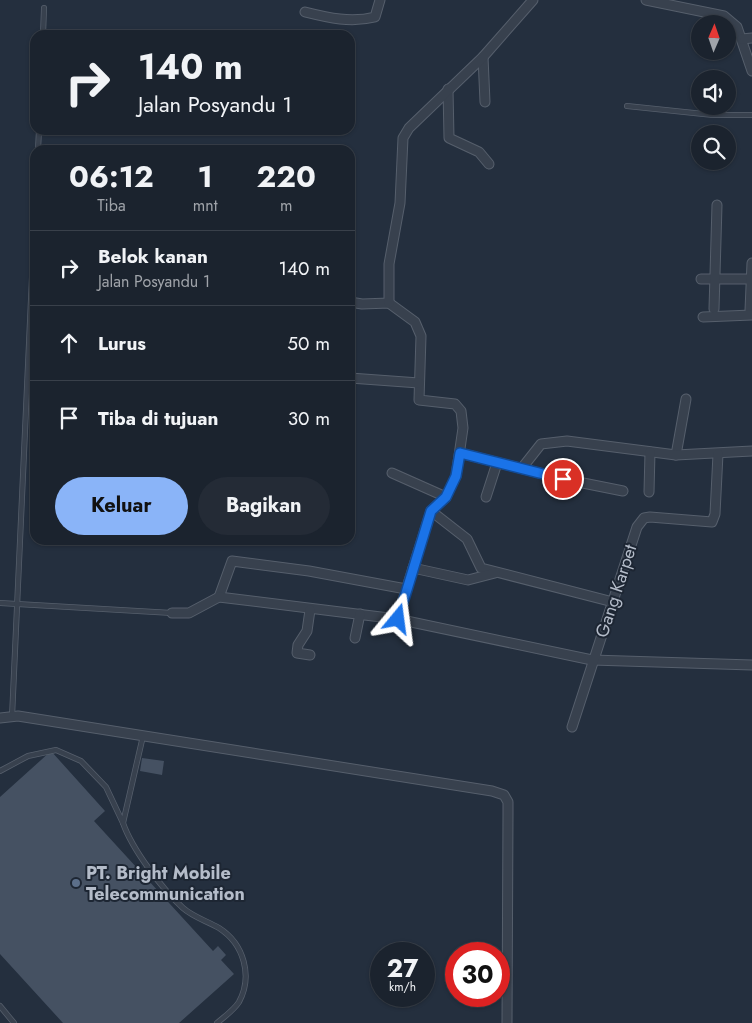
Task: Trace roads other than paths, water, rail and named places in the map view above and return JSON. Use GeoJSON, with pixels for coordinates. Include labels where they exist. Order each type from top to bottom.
{"type":"FeatureCollection","features":[{"type":"Feature","properties":{"kind":"street"},"geometry":{"type":"LineString","coordinates":[[305,12],[335,19],[360,21],[375,17],[380,0]]}},
{"type":"Feature","properties":{"kind":"street"},"geometry":{"type":"LineString","coordinates":[[389,303],[389,264],[400,203],[403,138],[409,128],[448,89],[484,57],[533,0]]}},
{"type":"Feature","properties":{"kind":"street"},"geometry":{"type":"LineString","coordinates":[[646,0],[724,16],[737,27],[752,71]]}},
{"type":"Feature","properties":{"kind":"street"},"geometry":{"type":"LineString","coordinates":[[742,39],[752,38]]}},
{"type":"Feature","properties":{"kind":"street"},"geometry":{"type":"LineString","coordinates":[[484,57],[486,102]]}},
{"type":"Feature","properties":{"kind":"street"},"geometry":{"type":"LineString","coordinates":[[448,89],[448,138],[479,152],[489,164]]}},
{"type":"Feature","properties":{"kind":"street"},"geometry":{"type":"LineString","coordinates":[[714,309],[717,206]]}},
{"type":"Feature","properties":{"kind":"street"},"geometry":{"type":"LineString","coordinates":[[704,317],[751,313],[752,263]]}},
{"type":"Feature","properties":{"kind":"street"},"geometry":{"type":"LineString","coordinates":[[701,279],[751,279]]}},
{"type":"Feature","properties":{"kind":"street"},"geometry":{"type":"LineString","coordinates":[[355,303],[389,303],[416,322],[421,336],[419,400],[455,404],[461,411],[460,453],[456,476],[446,497],[431,511],[398,619]]}},
{"type":"Feature","properties":{"kind":"street"},"geometry":{"type":"LineString","coordinates":[[355,379],[419,390]]}},
{"type":"Feature","properties":{"kind":"street"},"geometry":{"type":"LineString","coordinates":[[676,455],[686,399]]}},
{"type":"Feature","properties":{"kind":"street"},"geometry":{"type":"LineString","coordinates":[[522,468],[542,444],[567,441],[676,455],[752,451]]}},
{"type":"Feature","properties":{"kind":"street"},"geometry":{"type":"LineString","coordinates":[[649,492],[650,452]]}},
{"type":"Feature","properties":{"kind":"street"},"geometry":{"type":"LineString","coordinates":[[460,453],[563,479],[623,491]]}},
{"type":"Feature","properties":{"kind":"street","name":"Gang Karpet"},"geometry":{"type":"LineString","coordinates":[[572,727],[592,660],[640,521],[650,517],[712,522],[715,514],[718,454]]}},
{"type":"Feature","properties":{"kind":"street"},"geometry":{"type":"LineString","coordinates":[[486,496],[497,463]]}},
{"type":"Feature","properties":{"kind":"street"},"geometry":{"type":"LineString","coordinates":[[392,474],[446,497]]}},
{"type":"Feature","properties":{"kind":"street"},"geometry":{"type":"LineString","coordinates":[[431,511],[467,539],[481,568],[612,602]]}},
{"type":"Feature","properties":{"kind":"street"},"geometry":{"type":"LineString","coordinates":[[219,597],[232,561],[309,571],[406,589]]}},
{"type":"Feature","properties":{"kind":"street"},"geometry":{"type":"LineString","coordinates":[[413,568],[468,580],[498,572]]}},
{"type":"Feature","properties":{"kind":"street"},"geometry":{"type":"LineString","coordinates":[[172,613],[189,613],[219,597],[310,610],[398,619],[592,660],[752,664]]}},
{"type":"Feature","properties":{"kind":"street"},"geometry":{"type":"LineString","coordinates":[[310,610],[306,631],[298,645],[297,652],[310,655]]}},
{"type":"Feature","properties":{"kind":"street"},"geometry":{"type":"LineString","coordinates":[[355,638],[360,614]]}},
{"type":"Feature","properties":{"kind":"street"},"geometry":{"type":"LineString","coordinates":[[4,715],[504,795],[508,802],[507,1023]]}},
{"type":"Feature","properties":{"kind":"lane"},"geometry":{"type":"LineString","coordinates":[[43,30],[44,8]]}},
{"type":"Feature","properties":{"kind":"lane"},"geometry":{"type":"LineString","coordinates":[[627,106],[713,115],[752,115]]}},
{"type":"Feature","properties":{"kind":"lane"},"geometry":{"type":"LineString","coordinates":[[4,715],[18,604],[30,327]]}},
{"type":"Feature","properties":{"kind":"lane"},"geometry":{"type":"LineString","coordinates":[[0,602],[172,613]]}},
{"type":"Feature","properties":{"kind":"lane"},"geometry":{"type":"LineString","coordinates":[[123,823],[143,736]]}},
{"type":"Feature","properties":{"kind":"lane"},"geometry":{"type":"LineString","coordinates":[[0,771],[28,756],[56,750],[81,761],[106,787],[127,834],[182,907],[220,929],[237,944],[246,966],[245,988],[238,1004],[217,1023]]}},
{"type":"Feature","properties":{"kind":"lane"},"geometry":{"type":"LineString","coordinates":[[0,1006],[14,1023]]}},
{"type":"Feature","properties":{"kind":"place","name":"PT. Bright Mobile Telecommunication"},"geometry":{"type":"Point","coordinates":[76,883]}}]}
